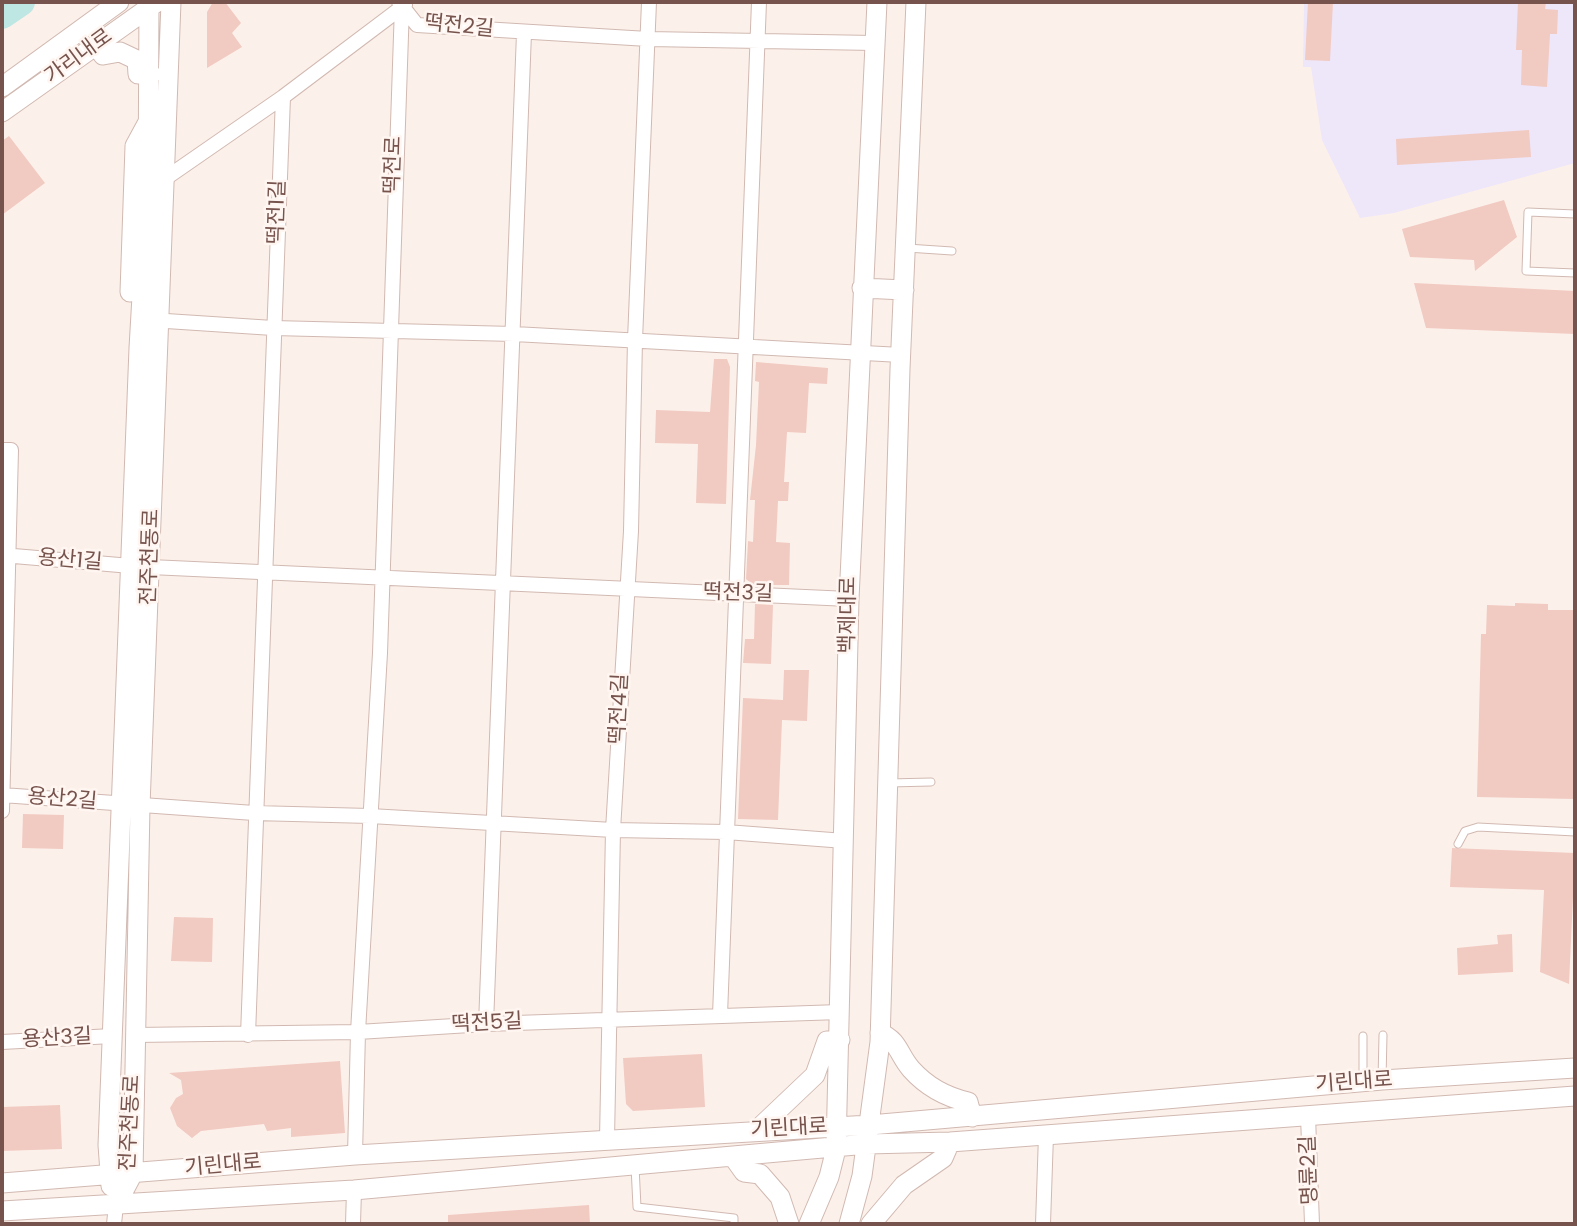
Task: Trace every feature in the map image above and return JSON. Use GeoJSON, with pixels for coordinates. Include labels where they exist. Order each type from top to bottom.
{"type":"FeatureCollection","features":[{"type":"Feature","properties":{"kind":"street","name":"가리내로"},"geometry":{"type":"LineString","coordinates":[[2,87],[119,2]]}},
{"type":"Feature","properties":{"kind":"street","name":"전주천동로"},"geometry":{"type":"LineString","coordinates":[[141,566],[137,383],[151,320],[166,178],[171,2]]}},
{"type":"Feature","properties":{"kind":"street"},"geometry":{"type":"LineString","coordinates":[[627,589],[649,2]]}},
{"type":"Feature","properties":{"kind":"street"},"geometry":{"type":"LineString","coordinates":[[720,1015],[759,2]]}},
{"type":"Feature","properties":{"kind":"street","name":"백제대로"},"geometry":{"type":"LineString","coordinates":[[809,1224],[829,1177],[836,1149],[849,598],[877,2]]}},
{"type":"Feature","properties":{"kind":"street","name":"백제대로"},"geometry":{"type":"LineString","coordinates":[[854,1223],[870,1125],[880,1033],[901,355],[916,2]]}},
{"type":"Feature","properties":{"kind":"street","name":"가리내로"},"geometry":{"type":"LineString","coordinates":[[2,112],[152,3]]}},
{"type":"Feature","properties":{"kind":"street","name":"전주천동로"},"geometry":{"type":"LineString","coordinates":[[115,1214],[108,1175],[112,1036],[131,806],[151,320],[152,3]]}},
{"type":"Feature","properties":{"kind":"street"},"geometry":{"type":"LineString","coordinates":[[166,178],[283,97],[403,3]]}},
{"type":"Feature","properties":{"kind":"street","name":"떡전2길"},"geometry":{"type":"LineString","coordinates":[[403,3],[417,25],[648,39],[874,43]]}},
{"type":"Feature","properties":{"kind":"street","name":"떡전로"},"geometry":{"type":"LineString","coordinates":[[381,579],[403,3]]}},
{"type":"Feature","properties":{"kind":"street","name":"떡전2길"},"geometry":{"type":"LineString","coordinates":[[514,334],[524,33]]}},
{"type":"Feature","properties":{"kind":"street"},"geometry":{"type":"LineString","coordinates":[[96,45],[103,55],[120,52],[137,60],[138,74],[151,74]]}},
{"type":"Feature","properties":{"kind":"street","name":"떡전1길"},"geometry":{"type":"LineString","coordinates":[[273,328],[283,97]]}},
{"type":"Feature","properties":{"kind":"street"},"geometry":{"type":"LineString","coordinates":[[137,383],[128,381],[135,146],[150,118]]}},
{"type":"Feature","properties":{"kind":"street"},"geometry":{"type":"LineString","coordinates":[[862,288],[904,290]]}},
{"type":"Feature","properties":{"kind":"street"},"geometry":{"type":"LineString","coordinates":[[151,320],[273,328],[514,334],[901,355]]}},
{"type":"Feature","properties":{"kind":"street"},"geometry":{"type":"LineString","coordinates":[[248,1035],[273,328]]}},
{"type":"Feature","properties":{"kind":"street"},"geometry":{"type":"LineString","coordinates":[[486,1024],[514,334]]}},
{"type":"Feature","properties":{"kind":"street","name":"용산1길"},"geometry":{"type":"LineString","coordinates":[[5,673],[6,450]]}},
{"type":"Feature","properties":{"kind":"street","name":"용산1길"},"geometry":{"type":"LineString","coordinates":[[5,556],[141,566]]}},
{"type":"Feature","properties":{"kind":"street","name":"떡전3길"},"geometry":{"type":"LineString","coordinates":[[141,566],[265,574],[849,598]]}},
{"type":"Feature","properties":{"kind":"street"},"geometry":{"type":"LineString","coordinates":[[355,1155],[358,1032],[380,653],[381,579]]}},
{"type":"Feature","properties":{"kind":"street","name":"떡전4길"},"geometry":{"type":"LineString","coordinates":[[607,1139],[613,830],[627,589]]}},
{"type":"Feature","properties":{"kind":"street","name":"용산2길"},"geometry":{"type":"LineString","coordinates":[[2,811],[5,673]]}},
{"type":"Feature","properties":{"kind":"street","name":"용산2길"},"geometry":{"type":"LineString","coordinates":[[2,795],[131,806]]}},
{"type":"Feature","properties":{"kind":"street","name":"전주천동로"},"geometry":{"type":"LineString","coordinates":[[115,1214],[133,1173],[135,1035],[131,806]]}},
{"type":"Feature","properties":{"kind":"street"},"geometry":{"type":"LineString","coordinates":[[131,806],[613,830],[726,832],[845,841]]}},
{"type":"Feature","properties":{"kind":"street","name":"떡전5길"},"geometry":{"type":"LineString","coordinates":[[135,1035],[358,1032],[486,1024],[840,1012]]}},
{"type":"Feature","properties":{"kind":"street"},"geometry":{"type":"LineString","coordinates":[[880,1033],[894,1039],[912,1069],[930,1087],[968,1102],[972,1117]]}},
{"type":"Feature","properties":{"kind":"street","name":"용산3길"},"geometry":{"type":"LineString","coordinates":[[2,1042],[112,1036]]}},
{"type":"Feature","properties":{"kind":"street"},"geometry":{"type":"LineString","coordinates":[[756,1131],[773,1112],[793,1099],[815,1074],[827,1041],[840,1040]]}},
{"type":"Feature","properties":{"kind":"street","name":"기린대로"},"geometry":{"type":"LineString","coordinates":[[2,1183],[355,1155],[870,1125],[1373,1081],[1575,1068]]}},
{"type":"Feature","properties":{"kind":"street","name":"기린대로"},"geometry":{"type":"LineString","coordinates":[[2,1211],[24,1217],[115,1214],[354,1190],[836,1149],[867,1144],[950,1142],[1575,1096]]}},
{"type":"Feature","properties":{"kind":"street","name":"명륜2길"},"geometry":{"type":"LineString","coordinates":[[1308,1116],[1312,1224]]}},
{"type":"Feature","properties":{"kind":"street"},"geometry":{"type":"LineString","coordinates":[[1042,1224],[1046,1135]]}},
{"type":"Feature","properties":{"kind":"street"},"geometry":{"type":"LineString","coordinates":[[871,1224],[905,1185],[943,1158],[950,1142]]}},
{"type":"Feature","properties":{"kind":"street"},"geometry":{"type":"LineString","coordinates":[[734,1158],[744,1172],[760,1174],[780,1197],[789,1224]]}},
{"type":"Feature","properties":{"kind":"street"},"geometry":{"type":"LineString","coordinates":[[353,1224],[354,1190]]}},
{"type":"Feature","properties":{"kind":"lane"},"geometry":{"type":"LineString","coordinates":[[1575,214],[1528,212],[1526,271],[1575,273]]}},
{"type":"Feature","properties":{"kind":"lane"},"geometry":{"type":"LineString","coordinates":[[907,248],[952,251]]}},
{"type":"Feature","properties":{"kind":"lane"},"geometry":{"type":"LineString","coordinates":[[888,783],[931,782]]}},
{"type":"Feature","properties":{"kind":"lane"},"geometry":{"type":"LineString","coordinates":[[1458,844],[1465,831],[1478,827],[1575,832]]}},
{"type":"Feature","properties":{"kind":"lane"},"geometry":{"type":"LineString","coordinates":[[1373,1081],[1383,1035]]}},
{"type":"Feature","properties":{"kind":"lane"},"geometry":{"type":"LineString","coordinates":[[1363,1036],[1373,1081]]}},
{"type":"Feature","properties":{"kind":"lane"},"geometry":{"type":"LineString","coordinates":[[635,1166],[636,1207],[734,1218],[734,1224]]}},
{"type":"Feature","properties":{"kind":"shaded area"},"geometry":{"type":"Polygon","coordinates":[[[1304,2],[1575,2],[1575,163],[1394,213],[1360,218],[1322,140],[1311,67],[1303,67],[1304,2]]]}},
{"type":"Feature","properties":{"kind":"building"},"geometry":{"type":"Polygon","coordinates":[[[213,2],[225,2],[241,23],[232,33],[242,47],[207,68],[207,12],[213,2]]]}},
{"type":"Feature","properties":{"kind":"building"},"geometry":{"type":"Polygon","coordinates":[[[1308,2],[1333,2],[1330,61],[1305,60],[1308,2]]]}},
{"type":"Feature","properties":{"kind":"building"},"geometry":{"type":"Polygon","coordinates":[[[1518,2],[1546,2],[1545,9],[1558,10],[1557,34],[1550,34],[1547,87],[1521,85],[1522,50],[1516,50],[1518,2]]]}},
{"type":"Feature","properties":{"kind":"building"},"geometry":{"type":"Polygon","coordinates":[[[1529,130],[1531,157],[1397,165],[1396,139],[1529,130]]]}},
{"type":"Feature","properties":{"kind":"building"},"geometry":{"type":"Polygon","coordinates":[[[9,136],[45,183],[2,215],[2,141],[9,136]]]}},
{"type":"Feature","properties":{"kind":"building"},"geometry":{"type":"Polygon","coordinates":[[[1504,200],[1517,237],[1475,271],[1474,260],[1410,257],[1402,229],[1504,200]]]}},
{"type":"Feature","properties":{"kind":"building"},"geometry":{"type":"Polygon","coordinates":[[[1414,283],[1575,291],[1575,334],[1426,328],[1414,283]]]}},
{"type":"Feature","properties":{"kind":"building"},"geometry":{"type":"Polygon","coordinates":[[[714,359],[727,359],[730,367],[726,504],[696,503],[698,444],[655,443],[656,410],[710,412],[714,359]]]}},
{"type":"Feature","properties":{"kind":"building"},"geometry":{"type":"Polygon","coordinates":[[[756,362],[828,368],[827,384],[809,383],[806,433],[787,432],[784,482],[789,482],[788,501],[778,501],[776,542],[790,543],[789,585],[753,585],[746,579],[748,541],[753,542],[755,500],[750,500],[759,382],[755,381],[756,362]]]}},
{"type":"Feature","properties":{"kind":"building"},"geometry":{"type":"Polygon","coordinates":[[[1515,603],[1548,604],[1548,610],[1575,610],[1575,799],[1477,797],[1481,634],[1486,634],[1487,605],[1515,606],[1515,603]]]}},
{"type":"Feature","properties":{"kind":"building"},"geometry":{"type":"Polygon","coordinates":[[[755,604],[773,605],[771,664],[743,663],[745,639],[754,639],[755,604]]]}},
{"type":"Feature","properties":{"kind":"building"},"geometry":{"type":"Polygon","coordinates":[[[784,670],[809,670],[807,721],[782,720],[778,820],[738,819],[743,698],[783,700],[784,670]]]}},
{"type":"Feature","properties":{"kind":"building"},"geometry":{"type":"Polygon","coordinates":[[[23,814],[64,815],[63,849],[22,848],[23,814]]]}},
{"type":"Feature","properties":{"kind":"building"},"geometry":{"type":"Polygon","coordinates":[[[1452,848],[1575,853],[1569,984],[1540,972],[1544,890],[1450,887],[1452,848]]]}},
{"type":"Feature","properties":{"kind":"building"},"geometry":{"type":"Polygon","coordinates":[[[174,917],[213,918],[212,962],[171,961],[174,917]]]}},
{"type":"Feature","properties":{"kind":"building"},"geometry":{"type":"Polygon","coordinates":[[[1512,934],[1513,972],[1458,975],[1457,948],[1498,944],[1497,935],[1512,934]]]}},
{"type":"Feature","properties":{"kind":"building"},"geometry":{"type":"Polygon","coordinates":[[[702,1054],[705,1107],[633,1111],[626,1104],[623,1058],[702,1054]]]}},
{"type":"Feature","properties":{"kind":"building"},"geometry":{"type":"Polygon","coordinates":[[[340,1061],[345,1133],[291,1137],[291,1128],[267,1131],[264,1124],[201,1131],[192,1138],[177,1126],[170,1108],[176,1098],[183,1094],[181,1080],[169,1073],[340,1061]]]}},
{"type":"Feature","properties":{"kind":"building"},"geometry":{"type":"Polygon","coordinates":[[[60,1105],[62,1149],[2,1151],[2,1107],[60,1105]]]}},
{"type":"Feature","properties":{"kind":"building"},"geometry":{"type":"Polygon","coordinates":[[[589,1205],[590,1224],[448,1224],[448,1215],[589,1205]]]}},
{"type":"Feature","properties":{"kind":"waterway"},"geometry":{"type":"LineString","coordinates":[[2,15],[21,2]]}}]}
